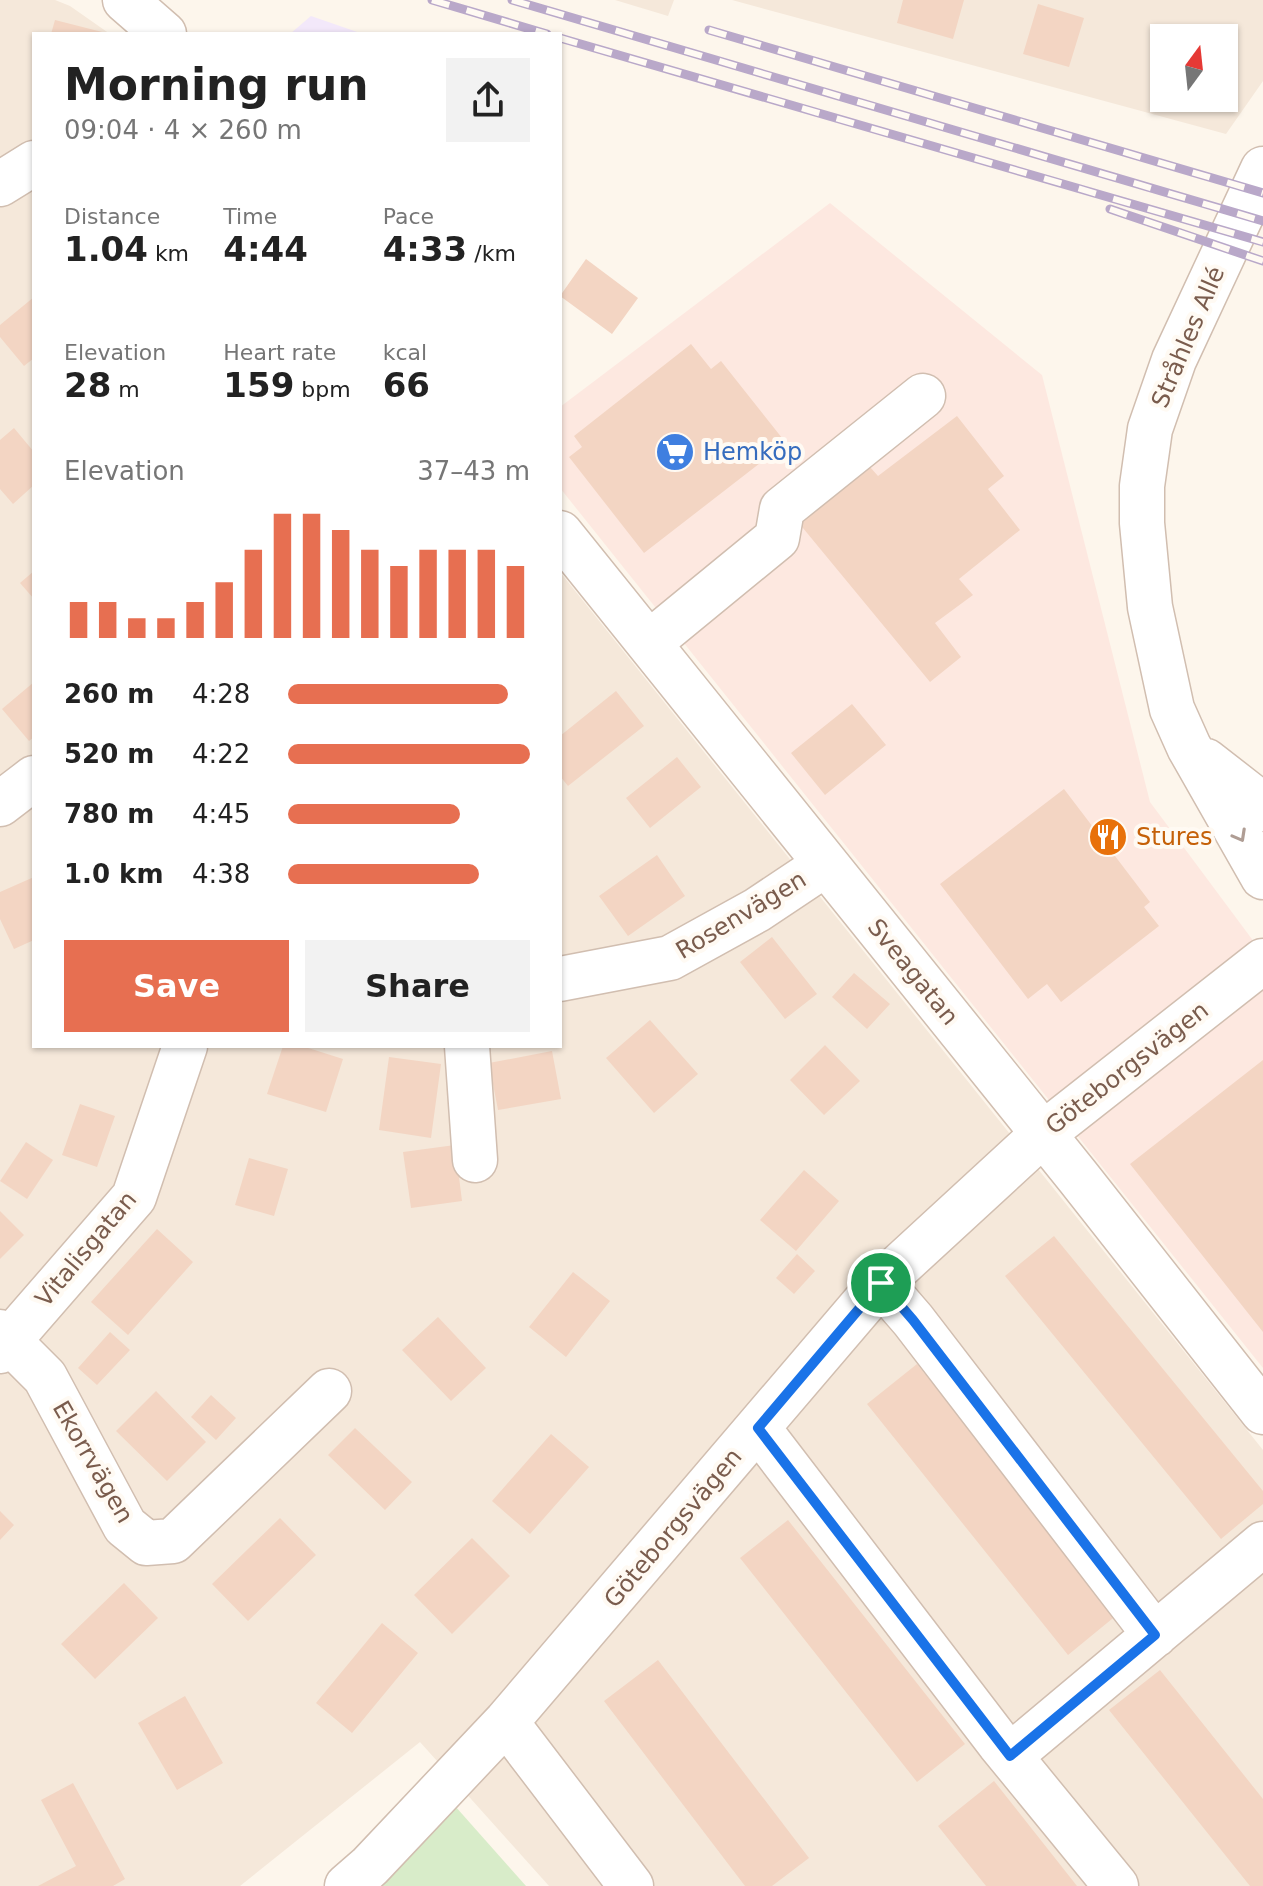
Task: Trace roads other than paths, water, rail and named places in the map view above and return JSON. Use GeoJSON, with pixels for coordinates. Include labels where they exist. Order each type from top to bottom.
{"type":"FeatureCollection","features":[{"type":"Feature","properties":{"kind":"street"},"geometry":{"type":"LineString","coordinates":[[125,0],[162,32]]}},
{"type":"Feature","properties":{"kind":"street"},"geometry":{"type":"LineString","coordinates":[[0,184],[32,164]]}},
{"type":"Feature","properties":{"kind":"street","name":"Stråhles Allé"},"geometry":{"type":"LineString","coordinates":[[1263,169],[1174,360],[1150,429],[1142,486],[1144,561],[1150,607],[1172,709],[1189,747],[1263,877]]}},
{"type":"Feature","properties":{"kind":"street"},"geometry":{"type":"LineString","coordinates":[[649,643],[777,538],[782,509],[923,396]]}},
{"type":"Feature","properties":{"kind":"street","name":"Sveagatan"},"geometry":{"type":"LineString","coordinates":[[562,535],[1263,1412]]}},
{"type":"Feature","properties":{"kind":"street","name":"Stråhles Allé"},"geometry":{"type":"LineString","coordinates":[[1189,747],[1256,800],[1263,809]]}},
{"type":"Feature","properties":{"kind":"street","name":"Rosenvägen"},"geometry":{"type":"LineString","coordinates":[[562,979],[670,958],[757,910],[826,864]]}},
{"type":"Feature","properties":{"kind":"street","name":"Göteborgsvägen"},"geometry":{"type":"LineString","coordinates":[[347,1886],[370,1866],[506,1722],[881,1283],[1043,1134],[1263,961]]}},
{"type":"Feature","properties":{"kind":"street","name":"Vitalisgatan"},"geometry":{"type":"LineString","coordinates":[[3,1341],[134,1197],[184,1048]]}},
{"type":"Feature","properties":{"kind":"street"},"geometry":{"type":"LineString","coordinates":[[467,1048],[475,1160]]}},
{"type":"Feature","properties":{"kind":"street"},"geometry":{"type":"LineString","coordinates":[[881,1283],[913,1320],[1155,1635]]}},
{"type":"Feature","properties":{"kind":"street","name":"Ekorrvägen"},"geometry":{"type":"LineString","coordinates":[[3,1341],[45,1377],[125,1526],[146,1543],[173,1541],[329,1391]]}},
{"type":"Feature","properties":{"kind":"street"},"geometry":{"type":"LineString","coordinates":[[758,1428],[1010,1756],[1116,1886]]}},
{"type":"Feature","properties":{"kind":"street"},"geometry":{"type":"LineString","coordinates":[[1010,1756],[1263,1544]]}},
{"type":"Feature","properties":{"kind":"street"},"geometry":{"type":"LineString","coordinates":[[506,1722],[631,1886]]}},
{"type":"Feature","properties":{"kind":"railway"},"geometry":{"type":"LineString","coordinates":[[432,0],[540,32]]}},
{"type":"Feature","properties":{"kind":"railway"},"geometry":{"type":"LineString","coordinates":[[512,0],[1263,221]]}},
{"type":"Feature","properties":{"kind":"railway"},"geometry":{"type":"LineString","coordinates":[[709,30],[1263,193]]}},
{"type":"Feature","properties":{"kind":"railway"},"geometry":{"type":"LineString","coordinates":[[562,39],[1263,242]]}},
{"type":"Feature","properties":{"kind":"railway"},"geometry":{"type":"LineString","coordinates":[[1110,209],[1263,261]]}},
{"type":"Feature","properties":{"kind":"place","name":"Hemköp"},"geometry":{"type":"Point","coordinates":[675,452]}},
{"type":"Feature","properties":{"kind":"place","name":"Stures"},"geometry":{"type":"Point","coordinates":[1108,837]}}]}
